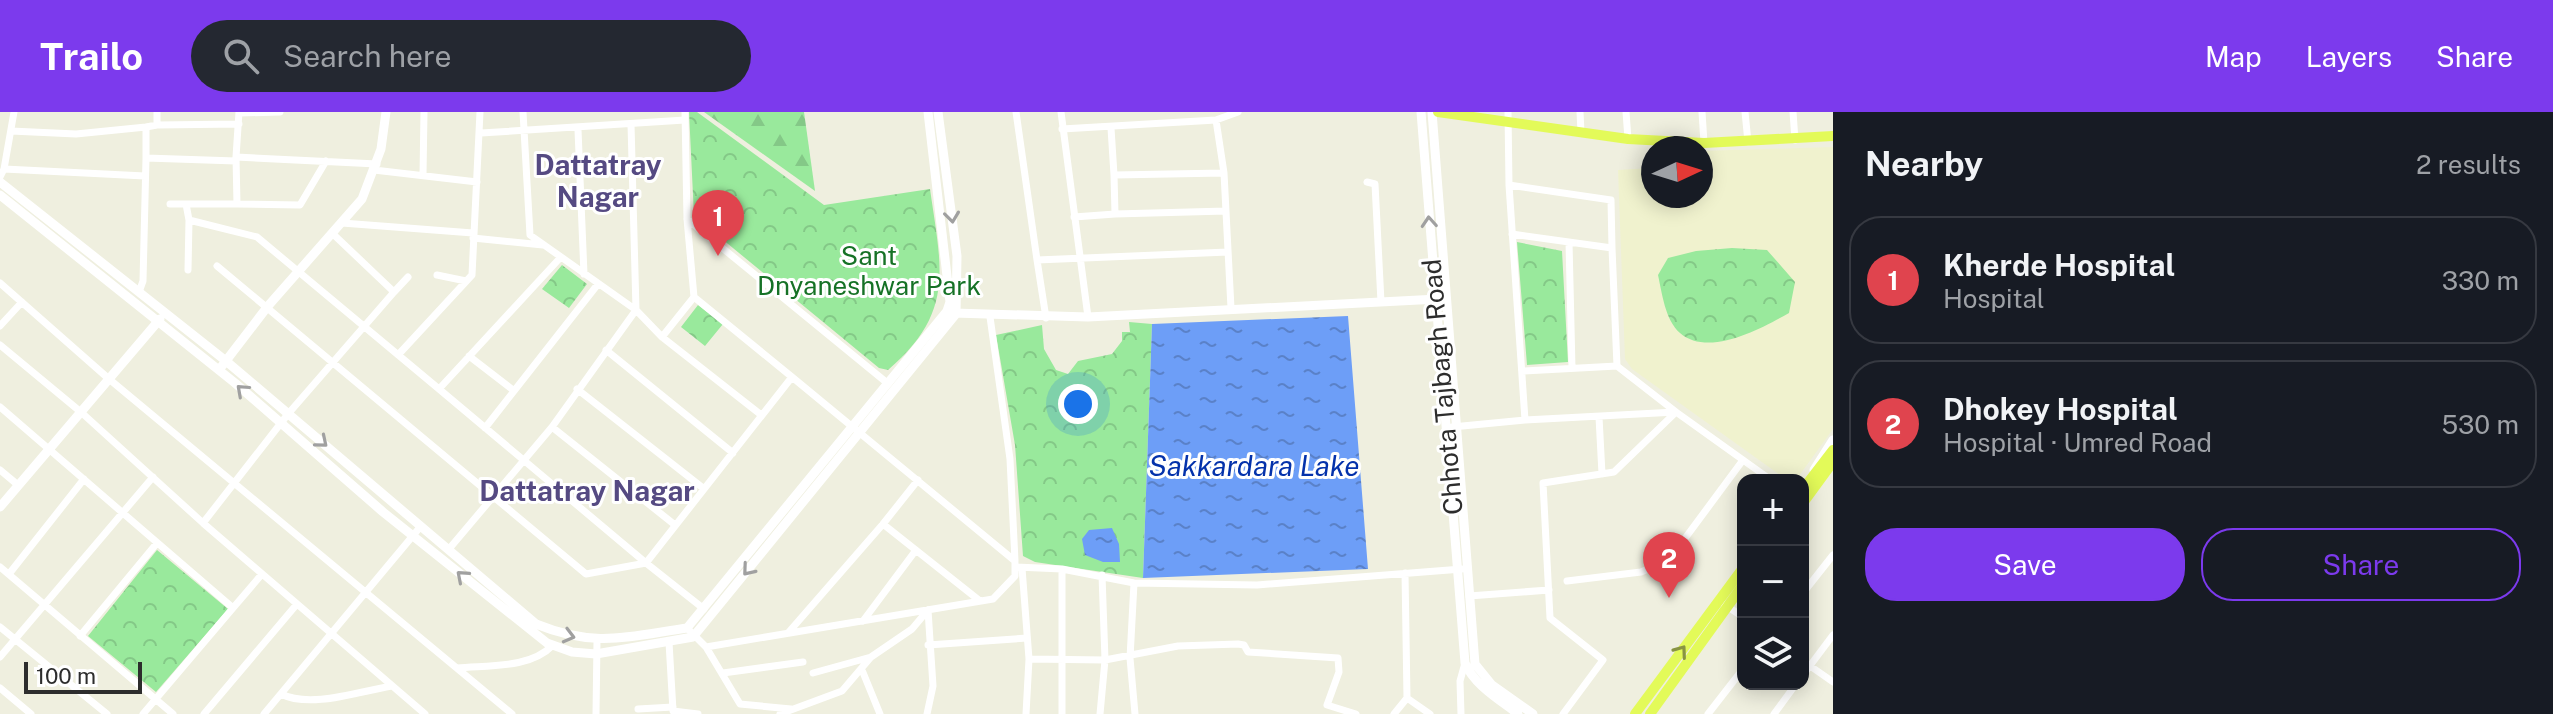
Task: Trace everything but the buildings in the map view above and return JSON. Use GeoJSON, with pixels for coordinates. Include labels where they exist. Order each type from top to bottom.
{"type":"FeatureCollection","features":[{"type":"Feature","properties":{"kind":"main road"},"geometry":{"type":"LineString","coordinates":[[219,371],[268,306],[362,199],[375,167],[386,112]]}},
{"type":"Feature","properties":{"kind":"main road"},"geometry":{"type":"LineString","coordinates":[[928,112],[940,170]]}},
{"type":"Feature","properties":{"kind":"main road"},"geometry":{"type":"LineString","coordinates":[[1,176],[139,292],[161,318],[219,371],[532,634],[553,645],[596,654],[669,642],[690,633],[711,617],[951,312],[938,112]]}},
{"type":"Feature","properties":{"kind":"main road","name":"Chhota Tajbagh Road"},"geometry":{"type":"LineString","coordinates":[[1421,112],[1445,427],[1462,569]]}},
{"type":"Feature","properties":{"kind":"main road"},"geometry":{"type":"LineString","coordinates":[[1435,112],[1508,116],[1581,132],[1641,140]]}},
{"type":"Feature","properties":{"kind":"main road","name":"Chhota Tajbagh Road"},"geometry":{"type":"LineString","coordinates":[[1435,112],[1457,427],[1465,663]]}},
{"type":"Feature","properties":{"kind":"main road"},"geometry":{"type":"LineString","coordinates":[[1713,143],[1833,136]]}},
{"type":"Feature","properties":{"kind":"main road"},"geometry":{"type":"LineString","coordinates":[[0,195],[161,318],[226,361],[536,624],[569,637],[597,641],[690,633]]}},
{"type":"Feature","properties":{"kind":"main road"},"geometry":{"type":"LineString","coordinates":[[951,312],[990,317],[1088,317],[1446,299]]}},
{"type":"Feature","properties":{"kind":"main road"},"geometry":{"type":"LineString","coordinates":[[0,507],[161,318]]}},
{"type":"Feature","properties":{"kind":"main road"},"geometry":{"type":"LineString","coordinates":[[690,633],[702,607],[856,430],[886,382],[916,355]]}},
{"type":"Feature","properties":{"kind":"main road"},"geometry":{"type":"LineString","coordinates":[[1809,479],[1833,440]]}},
{"type":"Feature","properties":{"kind":"main road"},"geometry":{"type":"LineString","coordinates":[[1809,480],[1833,450]]}},
{"type":"Feature","properties":{"kind":"main road"},"geometry":{"type":"LineString","coordinates":[[1809,496],[1833,462]]}},
{"type":"Feature","properties":{"kind":"main road"},"geometry":{"type":"LineString","coordinates":[[1823,478],[1833,469]]}},
{"type":"Feature","properties":{"kind":"main road"},"geometry":{"type":"LineString","coordinates":[[1462,569],[1469,596],[1475,664],[1492,685],[1533,714]]}},
{"type":"Feature","properties":{"kind":"main road"},"geometry":{"type":"LineString","coordinates":[[1650,714],[1737,578]]}},
{"type":"Feature","properties":{"kind":"main road"},"geometry":{"type":"LineString","coordinates":[[1635,714],[1723,603],[1737,590]]}},
{"type":"Feature","properties":{"kind":"main road"},"geometry":{"type":"LineString","coordinates":[[1465,663],[1477,680],[1518,714]]}},
{"type":"Feature","properties":{"kind":"street"},"geometry":{"type":"LineString","coordinates":[[14,112],[1,176],[145,176]]}},
{"type":"Feature","properties":{"kind":"street"},"geometry":{"type":"LineString","coordinates":[[157,112],[157,125]]}},
{"type":"Feature","properties":{"kind":"street"},"geometry":{"type":"LineString","coordinates":[[237,204],[239,112],[280,112]]}},
{"type":"Feature","properties":{"kind":"street"},"geometry":{"type":"LineString","coordinates":[[423,175],[424,112]]}},
{"type":"Feature","properties":{"kind":"street"},"geometry":{"type":"LineString","coordinates":[[398,355],[472,275],[480,112]]}},
{"type":"Feature","properties":{"kind":"street"},"geometry":{"type":"LineString","coordinates":[[523,112],[530,235],[636,310],[662,337],[760,414]]}},
{"type":"Feature","properties":{"kind":"street"},"geometry":{"type":"LineString","coordinates":[[1016,112],[1046,318]]}},
{"type":"Feature","properties":{"kind":"street"},"geometry":{"type":"LineString","coordinates":[[1061,112],[1088,317]]}},
{"type":"Feature","properties":{"kind":"street"},"geometry":{"type":"LineString","coordinates":[[1062,129],[1216,120],[1238,112]]}},
{"type":"Feature","properties":{"kind":"street"},"geometry":{"type":"LineString","coordinates":[[1580,112],[1581,132]]}},
{"type":"Feature","properties":{"kind":"street"},"geometry":{"type":"LineString","coordinates":[[1626,112],[1628,139]]}},
{"type":"Feature","properties":{"kind":"street"},"geometry":{"type":"LineString","coordinates":[[1702,112],[1704,136]]}},
{"type":"Feature","properties":{"kind":"street"},"geometry":{"type":"LineString","coordinates":[[1745,112],[1748,142]]}},
{"type":"Feature","properties":{"kind":"street"},"geometry":{"type":"LineString","coordinates":[[1793,112],[1795,140]]}},
{"type":"Feature","properties":{"kind":"street"},"geometry":{"type":"LineString","coordinates":[[481,133],[578,130],[685,116],[687,219],[694,297],[662,337]]}},
{"type":"Feature","properties":{"kind":"street"},"geometry":{"type":"LineString","coordinates":[[1508,116],[1509,185],[1525,420]]}},
{"type":"Feature","properties":{"kind":"street"},"geometry":{"type":"LineString","coordinates":[[1216,120],[1224,173],[1231,308]]}},
{"type":"Feature","properties":{"kind":"street"},"geometry":{"type":"LineString","coordinates":[[11,131],[76,134],[157,125],[239,124]]}},
{"type":"Feature","properties":{"kind":"street"},"geometry":{"type":"LineString","coordinates":[[449,549],[552,427],[636,310],[631,124]]}},
{"type":"Feature","properties":{"kind":"street"},"geometry":{"type":"LineString","coordinates":[[139,292],[143,281],[146,127]]}},
{"type":"Feature","properties":{"kind":"street"},"geometry":{"type":"LineString","coordinates":[[1111,128],[1115,214]]}},
{"type":"Feature","properties":{"kind":"street"},"geometry":{"type":"LineString","coordinates":[[578,130],[584,274]]}},
{"type":"Feature","properties":{"kind":"street"},"geometry":{"type":"LineString","coordinates":[[146,158],[326,161],[477,182]]}},
{"type":"Feature","properties":{"kind":"street"},"geometry":{"type":"LineString","coordinates":[[170,204],[300,205],[326,161]]}},
{"type":"Feature","properties":{"kind":"street"},"geometry":{"type":"LineString","coordinates":[[1114,175],[1224,173]]}},
{"type":"Feature","properties":{"kind":"street"},"geometry":{"type":"LineString","coordinates":[[1367,182],[1375,184],[1381,302]]}},
{"type":"Feature","properties":{"kind":"street"},"geometry":{"type":"LineString","coordinates":[[1509,185],[1611,200],[1617,366]]}},
{"type":"Feature","properties":{"kind":"street"},"geometry":{"type":"LineString","coordinates":[[186,204],[189,220],[188,270]]}},
{"type":"Feature","properties":{"kind":"street"},"geometry":{"type":"LineString","coordinates":[[1074,217],[1226,211]]}},
{"type":"Feature","properties":{"kind":"street"},"geometry":{"type":"LineString","coordinates":[[687,219],[886,382]]}},
{"type":"Feature","properties":{"kind":"street"},"geometry":{"type":"LineString","coordinates":[[189,220],[257,237],[711,617]]}},
{"type":"Feature","properties":{"kind":"street"},"geometry":{"type":"LineString","coordinates":[[342,223],[543,245]]}},
{"type":"Feature","properties":{"kind":"street"},"geometry":{"type":"LineString","coordinates":[[332,233],[394,292]]}},
{"type":"Feature","properties":{"kind":"street"},"geometry":{"type":"LineString","coordinates":[[1512,234],[1612,248]]}},
{"type":"Feature","properties":{"kind":"street"},"geometry":{"type":"LineString","coordinates":[[1569,242],[1572,368]]}},
{"type":"Feature","properties":{"kind":"street"},"geometry":{"type":"LineString","coordinates":[[1037,260],[1228,252]]}},
{"type":"Feature","properties":{"kind":"street"},"geometry":{"type":"LineString","coordinates":[[439,389],[560,258]]}},
{"type":"Feature","properties":{"kind":"street"},"geometry":{"type":"LineString","coordinates":[[217,266],[586,574],[646,563],[792,377]]}},
{"type":"Feature","properties":{"kind":"street"},"geometry":{"type":"LineString","coordinates":[[437,275],[466,281]]}},
{"type":"Feature","properties":{"kind":"street"},"geometry":{"type":"LineString","coordinates":[[203,523],[288,414],[408,277]]}},
{"type":"Feature","properties":{"kind":"street"},"geometry":{"type":"LineString","coordinates":[[0,283],[109,379],[512,714]]}},
{"type":"Feature","properties":{"kind":"street"},"geometry":{"type":"LineString","coordinates":[[485,428],[598,284]]}},
{"type":"Feature","properties":{"kind":"street"},"geometry":{"type":"LineString","coordinates":[[694,297],[1017,565],[1102,575],[1134,583],[1257,585],[1462,569]]}},
{"type":"Feature","properties":{"kind":"street"},"geometry":{"type":"LineString","coordinates":[[0,326],[22,302]]}},
{"type":"Feature","properties":{"kind":"street"},"geometry":{"type":"LineString","coordinates":[[990,317],[1010,459],[1017,565],[1029,659],[1026,714]]}},
{"type":"Feature","properties":{"kind":"street"},"geometry":{"type":"LineString","coordinates":[[0,345],[82,413],[203,523],[425,714]]}},
{"type":"Feature","properties":{"kind":"street"},"geometry":{"type":"LineString","coordinates":[[606,350],[733,453]]}},
{"type":"Feature","properties":{"kind":"street"},"geometry":{"type":"LineString","coordinates":[[469,356],[513,390]]}},
{"type":"Feature","properties":{"kind":"street"},"geometry":{"type":"LineString","coordinates":[[1522,371],[1617,366],[1763,474]]}},
{"type":"Feature","properties":{"kind":"street"},"geometry":{"type":"LineString","coordinates":[[577,389],[703,488]]}},
{"type":"Feature","properties":{"kind":"street"},"geometry":{"type":"LineString","coordinates":[[0,407],[233,608]]}},
{"type":"Feature","properties":{"kind":"street"},"geometry":{"type":"LineString","coordinates":[[1445,427],[1676,412]]}},
{"type":"Feature","properties":{"kind":"street"},"geometry":{"type":"LineString","coordinates":[[1563,714],[1603,660],[1550,618],[1543,483],[1614,472],[1676,412]]}},
{"type":"Feature","properties":{"kind":"street"},"geometry":{"type":"LineString","coordinates":[[1599,417],[1602,474]]}},
{"type":"Feature","properties":{"kind":"street"},"geometry":{"type":"LineString","coordinates":[[552,427],[675,525]]}},
{"type":"Feature","properties":{"kind":"street"},"geometry":{"type":"LineString","coordinates":[[1567,581],[1641,572],[1669,560],[1743,460]]}},
{"type":"Feature","properties":{"kind":"street"},"geometry":{"type":"LineString","coordinates":[[0,470],[18,485]]}},
{"type":"Feature","properties":{"kind":"street"},"geometry":{"type":"LineString","coordinates":[[0,657],[153,477]]}},
{"type":"Feature","properties":{"kind":"street"},"geometry":{"type":"LineString","coordinates":[[9,574],[84,479]]}},
{"type":"Feature","properties":{"kind":"street"},"geometry":{"type":"LineString","coordinates":[[788,633],[918,480]]}},
{"type":"Feature","properties":{"kind":"street"},"geometry":{"type":"LineString","coordinates":[[883,524],[980,601]]}},
{"type":"Feature","properties":{"kind":"street"},"geometry":{"type":"LineString","coordinates":[[264,714],[421,526]]}},
{"type":"Feature","properties":{"kind":"street"},"geometry":{"type":"LineString","coordinates":[[80,636],[157,543]]}},
{"type":"Feature","properties":{"kind":"street"},"geometry":{"type":"LineString","coordinates":[[863,621],[916,550]]}},
{"type":"Feature","properties":{"kind":"street"},"geometry":{"type":"LineString","coordinates":[[1809,585],[1833,555]]}},
{"type":"Feature","properties":{"kind":"street"},"geometry":{"type":"LineString","coordinates":[[706,647],[993,599],[1015,576],[1017,565]]}},
{"type":"Feature","properties":{"kind":"street"},"geometry":{"type":"LineString","coordinates":[[0,567],[173,714]]}},
{"type":"Feature","properties":{"kind":"street"},"geometry":{"type":"LineString","coordinates":[[1062,569],[1062,714]]}},
{"type":"Feature","properties":{"kind":"street"},"geometry":{"type":"LineString","coordinates":[[1394,714],[1407,698],[1405,573]]}},
{"type":"Feature","properties":{"kind":"street"},"geometry":{"type":"LineString","coordinates":[[143,714],[262,574]]}},
{"type":"Feature","properties":{"kind":"street"},"geometry":{"type":"LineString","coordinates":[[1100,714],[1105,660],[1102,575]]}},
{"type":"Feature","properties":{"kind":"street"},"geometry":{"type":"LineString","coordinates":[[1134,583],[1130,658],[1135,714]]}},
{"type":"Feature","properties":{"kind":"street"},"geometry":{"type":"LineString","coordinates":[[1469,596],[1549,590]]}},
{"type":"Feature","properties":{"kind":"street"},"geometry":{"type":"LineString","coordinates":[[1723,603],[1737,613]]}},
{"type":"Feature","properties":{"kind":"street"},"geometry":{"type":"LineString","coordinates":[[204,714],[297,604]]}},
{"type":"Feature","properties":{"kind":"street"},"geometry":{"type":"LineString","coordinates":[[927,714],[933,686],[928,610]]}},
{"type":"Feature","properties":{"kind":"street"},"geometry":{"type":"LineString","coordinates":[[813,673],[871,657],[912,629],[928,610]]}},
{"type":"Feature","properties":{"kind":"street"},"geometry":{"type":"LineString","coordinates":[[0,627],[107,714]]}},
{"type":"Feature","properties":{"kind":"street"},"geometry":{"type":"LineString","coordinates":[[690,633],[706,647],[745,707],[791,709]]}},
{"type":"Feature","properties":{"kind":"street"},"geometry":{"type":"LineString","coordinates":[[1809,661],[1833,635]]}},
{"type":"Feature","properties":{"kind":"street"},"geometry":{"type":"LineString","coordinates":[[928,645],[1027,638]]}},
{"type":"Feature","properties":{"kind":"street"},"geometry":{"type":"LineString","coordinates":[[596,714],[597,641]]}},
{"type":"Feature","properties":{"kind":"street"},"geometry":{"type":"LineString","coordinates":[[669,642],[674,712]]}},
{"type":"Feature","properties":{"kind":"street"},"geometry":{"type":"LineString","coordinates":[[1029,659],[1105,660],[1130,658],[1178,646],[1238,644],[1244,645],[1248,652],[1338,658],[1339,672],[1327,710],[1356,714]]}},
{"type":"Feature","properties":{"kind":"street"},"geometry":{"type":"LineString","coordinates":[[457,668],[523,662],[544,655],[553,645]]}},
{"type":"Feature","properties":{"kind":"street"},"geometry":{"type":"LineString","coordinates":[[780,714],[842,691],[871,657]]}},
{"type":"Feature","properties":{"kind":"street"},"geometry":{"type":"LineString","coordinates":[[723,673],[803,662]]}},
{"type":"Feature","properties":{"kind":"street"},"geometry":{"type":"LineString","coordinates":[[1461,714],[1460,681],[1465,663]]}},
{"type":"Feature","properties":{"kind":"street"},"geometry":{"type":"LineString","coordinates":[[1809,666],[1833,682]]}},
{"type":"Feature","properties":{"kind":"street"},"geometry":{"type":"LineString","coordinates":[[862,670],[880,714]]}},
{"type":"Feature","properties":{"kind":"street"},"geometry":{"type":"LineString","coordinates":[[1708,714],[1737,677]]}},
{"type":"Feature","properties":{"kind":"street"},"geometry":{"type":"LineString","coordinates":[[281,694],[291,699],[330,697],[392,686]]}},
{"type":"Feature","properties":{"kind":"street"},"geometry":{"type":"LineString","coordinates":[[0,688],[31,714]]}},
{"type":"Feature","properties":{"kind":"street"},"geometry":{"type":"LineString","coordinates":[[1774,714],[1792,690]]}},
{"type":"Feature","properties":{"kind":"street"},"geometry":{"type":"LineString","coordinates":[[1407,698],[1430,714]]}},
{"type":"Feature","properties":{"kind":"street"},"geometry":{"type":"LineString","coordinates":[[638,709],[709,713]]}},
{"type":"Feature","properties":{"kind":"shaded area"},"geometry":{"type":"Polygon","coordinates":[[[1833,147],[1833,429],[1800,474],[1779,474],[1632,369],[1625,359],[1618,170],[1641,169],[1641,208],[1713,208],[1713,151],[1833,147]]]}},
{"type":"Feature","properties":{"kind":"green space","name":"Sant Dnyaneshwar Park"},"geometry":{"type":"Polygon","coordinates":[[[689,112],[697,112],[824,205],[930,189],[938,242],[939,287],[925,328],[910,349],[888,370],[879,368],[694,216],[689,112]]]}},
{"type":"Feature","properties":{"kind":"green space"},"geometry":{"type":"Polygon","coordinates":[[[704,112],[804,112],[815,191],[704,112]]]}},
{"type":"Feature","properties":{"kind":"green space"},"geometry":{"type":"Polygon","coordinates":[[[1517,242],[1562,251],[1568,362],[1527,365],[1517,242]]]}},
{"type":"Feature","properties":{"kind":"green space"},"geometry":{"type":"Polygon","coordinates":[[[1732,248],[1767,250],[1795,282],[1789,313],[1735,338],[1705,343],[1692,340],[1680,333],[1671,321],[1658,275],[1668,258],[1696,251],[1732,248]]]}},
{"type":"Feature","properties":{"kind":"green space"},"geometry":{"type":"Polygon","coordinates":[[[562,265],[587,284],[569,308],[542,289],[562,265]]]}},
{"type":"Feature","properties":{"kind":"green space"},"geometry":{"type":"Polygon","coordinates":[[[698,305],[723,324],[705,346],[681,327],[698,305]]]}},
{"type":"Feature","properties":{"kind":"green space"},"geometry":{"type":"Polygon","coordinates":[[[1129,322],[1152,324],[1143,578],[1035,562],[1023,556],[1015,445],[996,335],[1042,325],[1044,349],[1056,370],[1068,374],[1078,361],[1112,354],[1122,341],[1122,332],[1130,332],[1129,322]]]}},
{"type":"Feature","properties":{"kind":"green space"},"geometry":{"type":"Polygon","coordinates":[[[157,550],[228,609],[156,692],[88,636],[157,550]]]}},
{"type":"Feature","properties":{"kind":"water","name":"Sakkardara Lake"},"geometry":{"type":"Polygon","coordinates":[[[1348,316],[1368,569],[1143,578],[1152,324],[1348,316]]]}},
{"type":"Feature","properties":{"kind":"water"},"geometry":{"type":"Polygon","coordinates":[[[1112,528],[1119,544],[1120,562],[1103,562],[1085,555],[1082,539],[1089,530],[1112,528]]]}},
{"type":"Feature","properties":{"kind":"place","name":"Kherde Hospital"},"geometry":{"type":"Point","coordinates":[718,256]}},
{"type":"Feature","properties":{"kind":"place","name":"Dhokey Hospital"},"geometry":{"type":"Point","coordinates":[1669,598]}},
{"type":"Feature","properties":{"kind":"district","name":"Dattatray Nagar"},"geometry":{"type":"Point","coordinates":[598,180]}},
{"type":"Feature","properties":{"kind":"district","name":"Dattatray Nagar"},"geometry":{"type":"Point","coordinates":[587,490]}}]}
